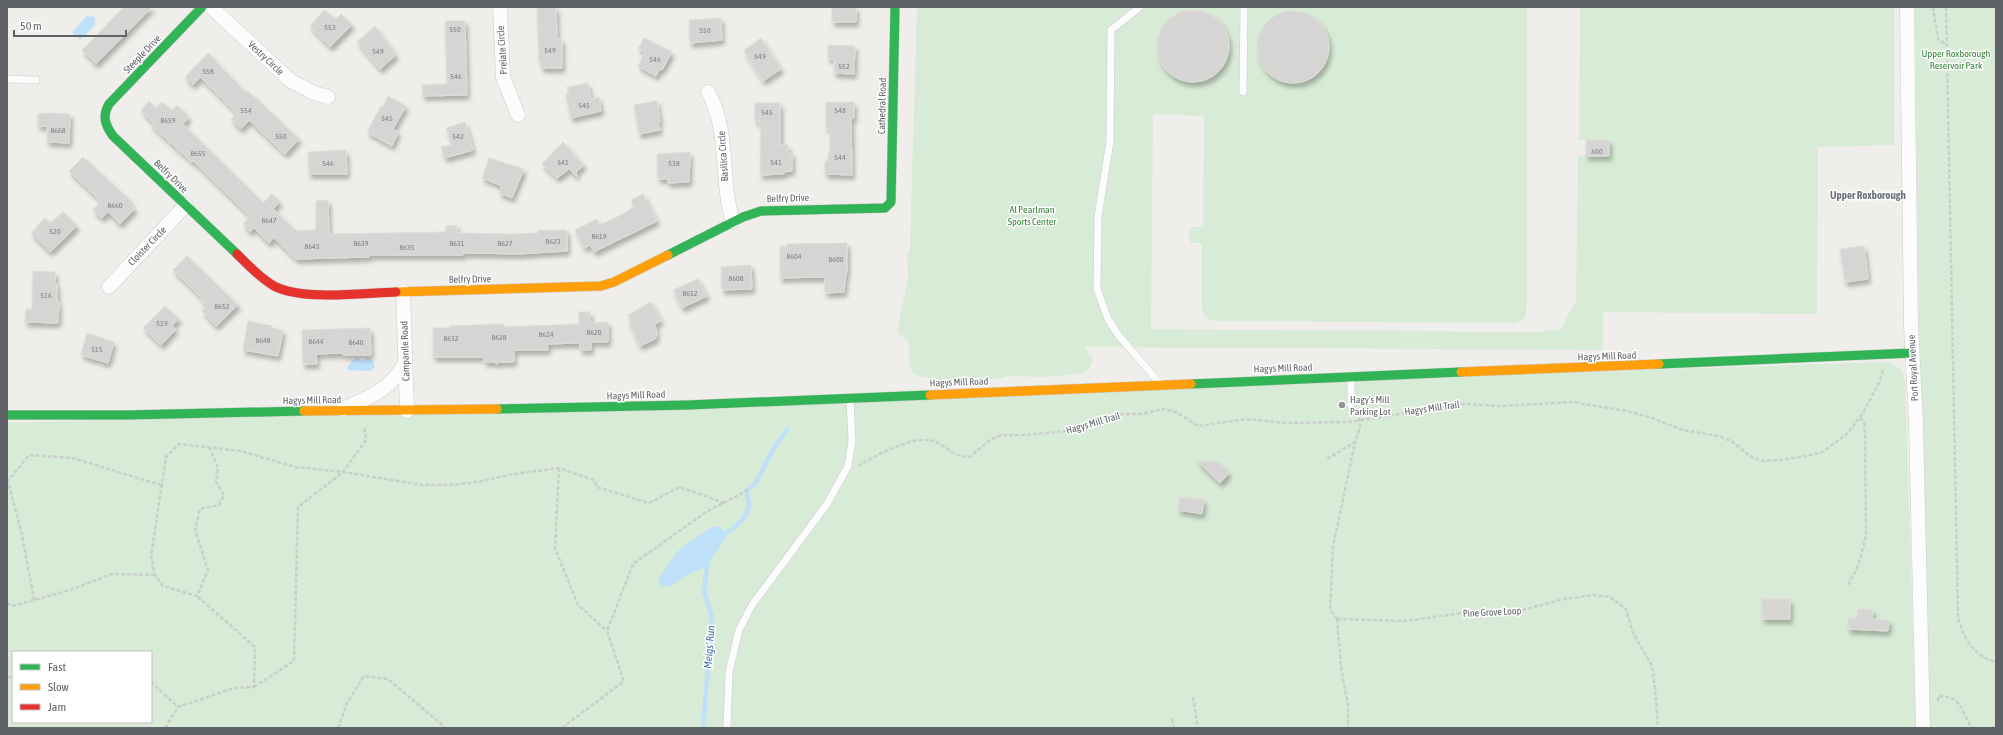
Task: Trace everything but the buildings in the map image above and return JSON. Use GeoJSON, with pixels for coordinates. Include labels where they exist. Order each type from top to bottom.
{"type":"FeatureCollection","features":[{"type":"Feature","properties":{"kind":"street","name":"Steeple Drive"},"geometry":{"type":"LineString","coordinates":[[104,119],[104,112],[109,104],[202,7]]}},
{"type":"Feature","properties":{"kind":"street","name":"Vestry Circle"},"geometry":{"type":"LineString","coordinates":[[211,7],[291,81],[314,93],[328,97]]}},
{"type":"Feature","properties":{"kind":"street","name":"Prelate Circle"},"geometry":{"type":"LineString","coordinates":[[500,7],[503,78],[511,102],[518,114]]}},
{"type":"Feature","properties":{"kind":"street","name":"Cathedral Road"},"geometry":{"type":"LineString","coordinates":[[889,205],[891,202],[895,7]]}},
{"type":"Feature","properties":{"kind":"street","name":"Port Royal Avenue"},"geometry":{"type":"LineString","coordinates":[[1907,7],[1912,353],[1916,423],[1923,728]]}},
{"type":"Feature","properties":{"kind":"street","name":"Basilica Circle"},"geometry":{"type":"LineString","coordinates":[[708,92],[718,113],[721,126],[724,142],[726,196],[733,222]]}},
{"type":"Feature","properties":{"kind":"street","name":"Belfry Drive"},"geometry":{"type":"LineString","coordinates":[[104,119],[108,130],[113,136],[253,271],[270,284],[280,289],[300,294],[578,288],[601,286],[614,282],[752,213],[770,209],[885,208],[889,205]]}},
{"type":"Feature","properties":{"kind":"street","name":"Cloister Circle"},"geometry":{"type":"LineString","coordinates":[[109,287],[186,205]]}},
{"type":"Feature","properties":{"kind":"street","name":"Campanile Road"},"geometry":{"type":"LineString","coordinates":[[403,291],[407,411]]}},
{"type":"Feature","properties":{"kind":"street","name":"Hagys Mill Road"},"geometry":{"type":"LineString","coordinates":[[7,415],[76,416],[627,407],[1912,353]]}},
{"type":"Feature","properties":{"kind":"street"},"geometry":{"type":"LineString","coordinates":[[339,411],[386,389],[398,375],[405,363]]}},
{"type":"Feature","properties":{"kind":"lane"},"geometry":{"type":"LineString","coordinates":[[1140,7],[1111,30],[1110,141],[1098,217],[1097,289],[1102,306],[1119,336],[1161,384]]}},
{"type":"Feature","properties":{"kind":"lane"},"geometry":{"type":"LineString","coordinates":[[1243,92],[1244,7]]}},
{"type":"Feature","properties":{"kind":"lane"},"geometry":{"type":"LineString","coordinates":[[7,79],[36,80]]}},
{"type":"Feature","properties":{"kind":"lane"},"geometry":{"type":"LineString","coordinates":[[1351,377],[1355,405]]}},
{"type":"Feature","properties":{"kind":"lane"},"geometry":{"type":"LineString","coordinates":[[727,728],[729,672],[734,645],[744,618],[827,504],[848,466],[852,441],[850,397]]}},
{"type":"Feature","properties":{"kind":"path"},"geometry":{"type":"LineString","coordinates":[[1933,7],[1938,40],[1947,45]]}},
{"type":"Feature","properties":{"kind":"path"},"geometry":{"type":"LineString","coordinates":[[1946,7],[1958,617],[1962,631],[1978,653],[1989,660],[1996,662]]}},
{"type":"Feature","properties":{"kind":"path","name":"Hagys Mill Trail"},"geometry":{"type":"LineString","coordinates":[[843,476],[879,454],[906,444],[928,440],[955,454],[970,456],[990,440],[1001,434],[1027,435],[1075,430],[1104,418],[1165,409],[1176,412],[1198,426],[1246,419],[1286,423],[1359,421],[1394,414],[1465,404],[1501,406],[1572,402],[1627,411],[1652,418],[1683,430],[1718,436],[1731,441],[1752,458],[1763,461],[1800,457],[1822,452],[1846,435],[1860,417],[1880,381],[1885,365],[1885,354]]}},
{"type":"Feature","properties":{"kind":"path"},"geometry":{"type":"LineString","coordinates":[[1348,728],[1348,705],[1341,667],[1337,619],[1330,610],[1333,547],[1355,442],[1360,428],[1355,405]]}},
{"type":"Feature","properties":{"kind":"path"},"geometry":{"type":"LineString","coordinates":[[164,728],[178,707],[234,688],[254,687],[294,661],[298,507],[343,472],[366,440],[362,411]]}},
{"type":"Feature","properties":{"kind":"path"},"geometry":{"type":"LineString","coordinates":[[1848,585],[1858,566],[1866,530],[1865,435],[1864,423],[1860,417]]}},
{"type":"Feature","properties":{"kind":"path"},"geometry":{"type":"LineString","coordinates":[[1326,459],[1355,442]]}},
{"type":"Feature","properties":{"kind":"path"},"geometry":{"type":"LineString","coordinates":[[254,687],[255,647],[197,596],[163,586],[155,575],[151,556],[166,457],[179,444],[209,446],[240,451],[296,467],[343,472],[422,485],[450,485],[559,468],[594,480],[597,487],[649,503],[680,488],[724,503]]}},
{"type":"Feature","properties":{"kind":"path"},"geometry":{"type":"LineString","coordinates":[[197,596],[208,570],[195,530],[200,510],[219,505],[224,495],[216,482],[218,468],[209,446]]}},
{"type":"Feature","properties":{"kind":"path"},"geometry":{"type":"LineString","coordinates":[[34,600],[22,535],[8,480],[29,455],[72,458],[161,485]]}},
{"type":"Feature","properties":{"kind":"path"},"geometry":{"type":"LineString","coordinates":[[559,468],[555,548],[578,605],[607,631],[624,681],[562,728]]}},
{"type":"Feature","properties":{"kind":"path"},"geometry":{"type":"LineString","coordinates":[[607,631],[633,564],[706,512],[748,490]]}},
{"type":"Feature","properties":{"kind":"path"},"geometry":{"type":"LineString","coordinates":[[7,603],[12,606],[34,600],[70,590],[112,574],[155,575]]}},
{"type":"Feature","properties":{"kind":"path","name":"Pine Grove Loop"},"geometry":{"type":"LineString","coordinates":[[1337,619],[1406,621],[1469,612],[1523,610],[1564,599],[1586,596],[1602,595],[1610,597],[1626,609],[1633,633],[1652,666],[1658,728]]}},
{"type":"Feature","properties":{"kind":"path"},"geometry":{"type":"LineString","coordinates":[[338,728],[347,704],[364,676],[388,679],[446,728]]}},
{"type":"Feature","properties":{"kind":"path"},"geometry":{"type":"LineString","coordinates":[[152,683],[178,707]]}},
{"type":"Feature","properties":{"kind":"path"},"geometry":{"type":"LineString","coordinates":[[1938,702],[1938,696],[1949,696],[1957,700],[1972,728]]}},
{"type":"Feature","properties":{"kind":"path"},"geometry":{"type":"LineString","coordinates":[[1193,697],[1198,728]]}},
{"type":"Feature","properties":{"kind":"path"},"geometry":{"type":"LineString","coordinates":[[1172,719],[1174,728]]}},
{"type":"Feature","properties":{"kind":"path"},"geometry":{"type":"LineString","coordinates":[[1990,728],[1996,726]]}},
{"type":"Feature","properties":{"kind":"green space","name":"Al Pearlman Sports Center"},"geometry":{"type":"Polygon","coordinates":[[[917,7],[1527,7],[1527,296],[1526,315],[1523,320],[1512,323],[1217,321],[1208,318],[1203,313],[1202,307],[1202,243],[1191,243],[1189,235],[1191,227],[1203,227],[1204,116],[1153,114],[1151,329],[1532,332],[1560,330],[1576,301],[1578,156],[1586,155],[1586,140],[1579,140],[1580,7],[1894,7],[1894,145],[1818,147],[1817,314],[1603,312],[1603,350],[1084,347],[1093,359],[1089,369],[1084,373],[1046,377],[1008,376],[1004,378],[957,383],[921,377],[913,373],[911,370],[909,343],[897,332],[908,279],[907,257],[910,247],[917,7]]]}},
{"type":"Feature","properties":{"kind":"green space","name":"Upper Roxborough Reservoir Park"},"geometry":{"type":"Polygon","coordinates":[[[1915,7],[1996,7],[1996,728],[1929,728],[1919,335],[1915,7]]]}},
{"type":"Feature","properties":{"kind":"green space"},"geometry":{"type":"Polygon","coordinates":[[[1888,362],[1899,369],[1905,380],[1916,728],[7,728],[7,423],[1888,362]]]}},
{"type":"Feature","properties":{"kind":"water"},"geometry":{"type":"Polygon","coordinates":[[[88,15],[90,17],[92,15],[96,20],[94,22],[96,24],[80,40],[72,32],[88,15]]]}},
{"type":"Feature","properties":{"kind":"water"},"geometry":{"type":"Polygon","coordinates":[[[357,358],[363,361],[368,358],[373,361],[375,368],[369,371],[348,370],[347,368],[352,361],[357,358]]]}},
{"type":"Feature","properties":{"kind":"water"},"geometry":{"type":"Polygon","coordinates":[[[714,526],[720,527],[724,532],[725,538],[712,558],[699,569],[673,584],[667,586],[661,585],[658,579],[678,551],[714,526]]]}},
{"type":"Feature","properties":{"kind":"waterway","name":"Meigs' Run"},"geometry":{"type":"LineString","coordinates":[[720,538],[738,524],[746,515],[749,504],[747,491],[755,484],[775,446],[787,430]]}},
{"type":"Feature","properties":{"kind":"waterway","name":"Meigs' Run"},"geometry":{"type":"LineString","coordinates":[[703,728],[712,617],[704,592],[708,557]]}},
{"type":"Feature","properties":{"kind":"traffic: fast"},"geometry":{"type":"LineString","coordinates":[[202,7],[109,104],[105,120],[113,136],[237,254]]}},
{"type":"Feature","properties":{"kind":"traffic: fast"},"geometry":{"type":"LineString","coordinates":[[668,255],[743,217],[761,211],[885,208],[891,202],[895,7]]}},
{"type":"Feature","properties":{"kind":"traffic: fast"},"geometry":{"type":"LineString","coordinates":[[1659,364],[1912,353]]}},
{"type":"Feature","properties":{"kind":"traffic: fast"},"geometry":{"type":"LineString","coordinates":[[1191,384],[1461,372]]}},
{"type":"Feature","properties":{"kind":"traffic: fast"},"geometry":{"type":"LineString","coordinates":[[497,409],[688,405],[930,395]]}},
{"type":"Feature","properties":{"kind":"traffic: fast"},"geometry":{"type":"LineString","coordinates":[[7,415],[128,415],[304,411]]}},
{"type":"Feature","properties":{"kind":"traffic: slow"},"geometry":{"type":"LineString","coordinates":[[396,292],[601,286],[614,282],[668,255]]}},
{"type":"Feature","properties":{"kind":"traffic: slow"},"geometry":{"type":"LineString","coordinates":[[1461,372],[1659,364]]}},
{"type":"Feature","properties":{"kind":"traffic: slow"},"geometry":{"type":"LineString","coordinates":[[930,395],[1191,384]]}},
{"type":"Feature","properties":{"kind":"traffic: slow"},"geometry":{"type":"LineString","coordinates":[[304,411],[497,409]]}},
{"type":"Feature","properties":{"kind":"traffic: jam"},"geometry":{"type":"LineString","coordinates":[[237,254],[264,279],[274,286],[286,291],[316,295],[396,292]]}},
{"type":"Feature","properties":{"kind":"place","name":"Hagy's Mill Parking Lot"},"geometry":{"type":"Point","coordinates":[1342,405]}},
{"type":"Feature","properties":{"kind":"district","name":"Upper Roxborough"},"geometry":{"type":"Point","coordinates":[1868,195]}}]}
